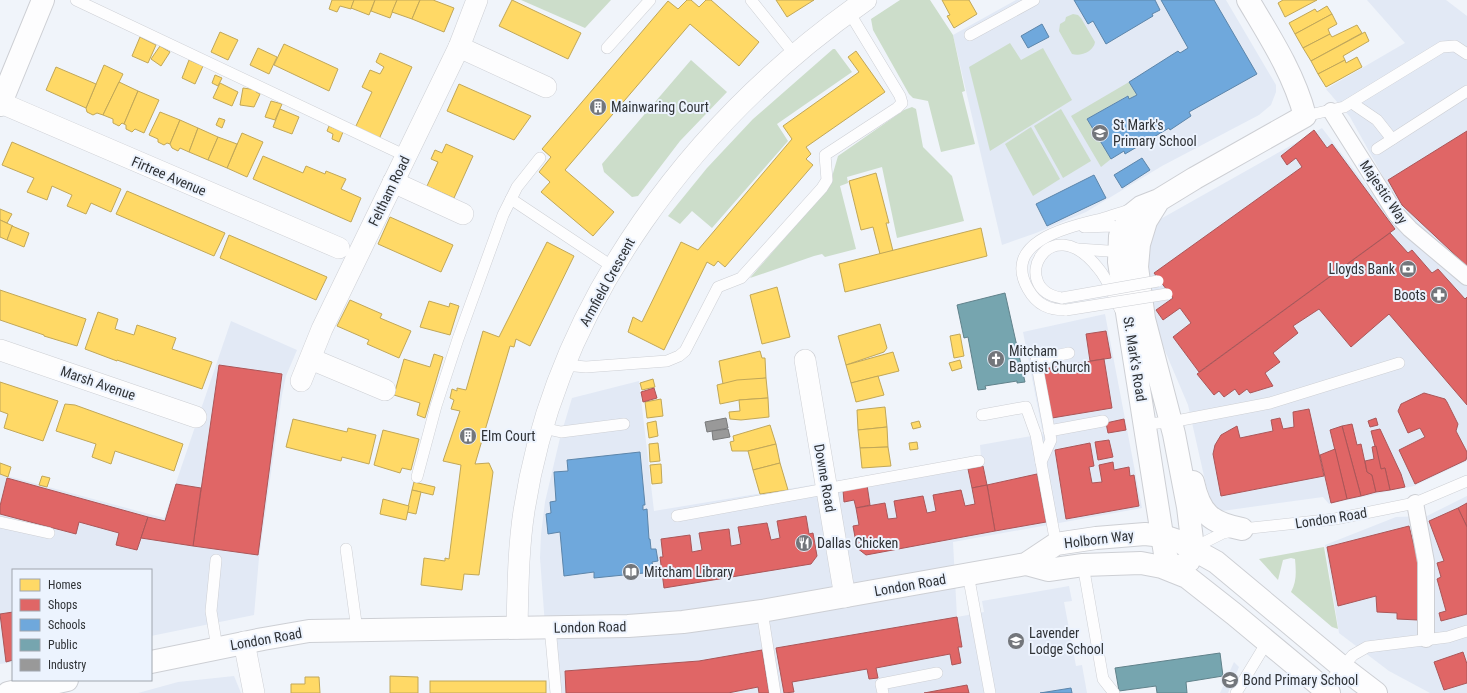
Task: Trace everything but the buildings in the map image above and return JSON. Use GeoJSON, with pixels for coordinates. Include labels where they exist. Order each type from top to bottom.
{"type":"FeatureCollection","features":[{"type":"Feature","properties":{"kind":"main road"},"geometry":{"type":"LineString","coordinates":[[0,104],[43,0]]}},
{"type":"Feature","properties":{"kind":"main road"},"geometry":{"type":"LineString","coordinates":[[1248,0],[1290,74],[1299,94],[1305,116]]}},
{"type":"Feature","properties":{"kind":"main road","name":"St. Mark's Road"},"geometry":{"type":"LineString","coordinates":[[1173,571],[1165,554],[1164,536],[1119,262],[1127,242],[1146,221],[1150,204],[1305,116]]}},
{"type":"Feature","properties":{"kind":"main road","name":"St. Mark's Road"},"geometry":{"type":"LineString","coordinates":[[1127,242],[1137,267],[1144,319],[1151,348],[1175,421],[1193,548]]}},
{"type":"Feature","properties":{"kind":"main road"},"geometry":{"type":"LineString","coordinates":[[1175,421],[1200,504],[1208,516],[1227,526],[1242,529]]}},
{"type":"Feature","properties":{"kind":"main road","name":"Holborn Way"},"geometry":{"type":"LineString","coordinates":[[1026,564],[1056,544],[1118,535],[1145,534],[1164,536],[1193,548],[1216,562],[1342,667],[1376,693]]}},
{"type":"Feature","properties":{"kind":"main road"},"geometry":{"type":"LineString","coordinates":[[1173,571],[1189,561],[1193,548]]}},
{"type":"Feature","properties":{"kind":"main road","name":"Holborn Way"},"geometry":{"type":"LineString","coordinates":[[1026,564],[1048,570],[1083,565],[1141,563],[1162,567],[1173,571],[1187,577],[1326,691]]}},
{"type":"Feature","properties":{"kind":"main road","name":"London Road"},"geometry":{"type":"LineString","coordinates":[[152,662],[244,642],[309,631],[652,625],[762,611],[1026,564]]}},
{"type":"Feature","properties":{"kind":"main road"},"geometry":{"type":"LineString","coordinates":[[8,693],[62,681]]}},
{"type":"Feature","properties":{"kind":"street","name":"Feltham Road"},"geometry":{"type":"LineString","coordinates":[[300,381],[311,359],[322,329],[459,47],[477,0]]}},
{"type":"Feature","properties":{"kind":"street","name":"Armfield Crescent"},"geometry":{"type":"LineString","coordinates":[[517,628],[524,512],[543,428],[564,365],[613,267],[665,191],[700,147],[758,87],[795,55],[866,0]]}},
{"type":"Feature","properties":{"kind":"street"},"geometry":{"type":"LineString","coordinates":[[459,47],[546,87]]}},
{"type":"Feature","properties":{"kind":"street","name":"Firtree Avenue"},"geometry":{"type":"LineString","coordinates":[[0,104],[338,248]]}},
{"type":"Feature","properties":{"kind":"street","name":"Majestic Way"},"geometry":{"type":"LineString","coordinates":[[1331,111],[1396,214],[1410,229],[1467,277]]}},
{"type":"Feature","properties":{"kind":"street"},"geometry":{"type":"LineString","coordinates":[[393,182],[463,214]]}},
{"type":"Feature","properties":{"kind":"street","name":"Marsh Avenue"},"geometry":{"type":"LineString","coordinates":[[0,350],[196,417]]}},
{"type":"Feature","properties":{"kind":"street"},"geometry":{"type":"LineString","coordinates":[[311,359],[385,390]]}},
{"type":"Feature","properties":{"kind":"street","name":"Downe Road"},"geometry":{"type":"LineString","coordinates":[[805,360],[845,597]]}},
{"type":"Feature","properties":{"kind":"street"},"geometry":{"type":"LineString","coordinates":[[1415,503],[1426,562],[1426,639]]}},
{"type":"Feature","properties":{"kind":"street"},"geometry":{"type":"LineString","coordinates":[[244,642],[254,693]]}},
{"type":"Feature","properties":{"kind":"lane"},"geometry":{"type":"LineString","coordinates":[[76,0],[406,156]]}},
{"type":"Feature","properties":{"kind":"lane"},"geometry":{"type":"LineString","coordinates":[[607,48],[650,0]]}},
{"type":"Feature","properties":{"kind":"lane"},"geometry":{"type":"LineString","coordinates":[[751,0],[795,55]]}},
{"type":"Feature","properties":{"kind":"lane"},"geometry":{"type":"LineString","coordinates":[[970,35],[1034,0]]}},
{"type":"Feature","properties":{"kind":"lane"},"geometry":{"type":"LineString","coordinates":[[564,365],[586,367],[660,362],[679,356],[685,351],[718,287],[741,278],[822,188],[826,180],[825,155],[897,108],[902,103],[900,96],[849,12]]}},
{"type":"Feature","properties":{"kind":"lane"},"geometry":{"type":"LineString","coordinates":[[1305,116],[1331,111],[1352,102],[1442,47],[1455,46],[1467,54]]}},
{"type":"Feature","properties":{"kind":"lane"},"geometry":{"type":"LineString","coordinates":[[1377,149],[1467,92]]}},
{"type":"Feature","properties":{"kind":"lane"},"geometry":{"type":"LineString","coordinates":[[1352,102],[1377,120],[1392,139]]}},
{"type":"Feature","properties":{"kind":"lane"},"geometry":{"type":"LineString","coordinates":[[418,477],[436,406],[458,339],[503,215],[517,188],[540,158]]}},
{"type":"Feature","properties":{"kind":"lane"},"geometry":{"type":"LineString","coordinates":[[511,199],[613,267]]}},
{"type":"Feature","properties":{"kind":"lane"},"geometry":{"type":"LineString","coordinates":[[1150,204],[1070,226],[1039,240],[1025,257],[1022,266],[1023,278],[1027,287],[1039,303],[1046,308],[1066,310],[1167,294]]}},
{"type":"Feature","properties":{"kind":"lane"},"geometry":{"type":"LineString","coordinates":[[1070,226],[1090,228],[1112,226],[1127,242]]}},
{"type":"Feature","properties":{"kind":"lane"},"geometry":{"type":"LineString","coordinates":[[1078,249],[1127,242]]}},
{"type":"Feature","properties":{"kind":"lane"},"geometry":{"type":"LineString","coordinates":[[1131,332],[1103,274],[1090,258],[1068,244],[1055,245],[1046,250],[1038,258],[1035,267],[1037,279],[1043,289],[1051,296],[1062,298],[1158,281]]}},
{"type":"Feature","properties":{"kind":"lane"},"geometry":{"type":"LineString","coordinates":[[1041,462],[1051,440],[1036,360],[1069,353]]}},
{"type":"Feature","properties":{"kind":"lane"},"geometry":{"type":"LineString","coordinates":[[1145,424],[1175,421],[1270,403],[1399,363]]}},
{"type":"Feature","properties":{"kind":"lane"},"geometry":{"type":"LineString","coordinates":[[982,415],[1026,407],[1036,435],[1056,544]]}},
{"type":"Feature","properties":{"kind":"lane"},"geometry":{"type":"LineString","coordinates":[[1049,431],[1103,421]]}},
{"type":"Feature","properties":{"kind":"lane"},"geometry":{"type":"LineString","coordinates":[[543,428],[561,432],[624,424]]}},
{"type":"Feature","properties":{"kind":"lane"},"geometry":{"type":"LineString","coordinates":[[677,516],[978,461]]}},
{"type":"Feature","properties":{"kind":"lane","name":"London Road"},"geometry":{"type":"LineString","coordinates":[[1193,548],[1223,533],[1242,529],[1335,519],[1415,503],[1467,481]]}},
{"type":"Feature","properties":{"kind":"lane"},"geometry":{"type":"LineString","coordinates":[[0,522],[49,533]]}},
{"type":"Feature","properties":{"kind":"lane"},"geometry":{"type":"LineString","coordinates":[[346,550],[357,630]]}},
{"type":"Feature","properties":{"kind":"lane"},"geometry":{"type":"LineString","coordinates":[[216,560],[211,610],[217,648]]}},
{"type":"Feature","properties":{"kind":"lane"},"geometry":{"type":"LineString","coordinates":[[1083,565],[1103,679],[1114,693]]}},
{"type":"Feature","properties":{"kind":"lane"},"geometry":{"type":"LineString","coordinates":[[968,574],[990,693]]}},
{"type":"Feature","properties":{"kind":"lane"},"geometry":{"type":"LineString","coordinates":[[762,611],[775,693]]}},
{"type":"Feature","properties":{"kind":"lane"},"geometry":{"type":"LineString","coordinates":[[550,627],[556,693]]}},
{"type":"Feature","properties":{"kind":"lane"},"geometry":{"type":"LineString","coordinates":[[1326,691],[1342,667],[1353,655],[1367,647],[1448,637],[1467,631]]}},
{"type":"Feature","properties":{"kind":"lane"},"geometry":{"type":"LineString","coordinates":[[1236,693],[1267,642]]}},
{"type":"Feature","properties":{"kind":"lane"},"geometry":{"type":"LineString","coordinates":[[883,693],[881,684],[937,673]]}},
{"type":"Feature","properties":{"kind":"shaded area","name":"St Mark's Primary School"},"geometry":{"type":"Polygon","coordinates":[[[1016,0],[1226,0],[1276,85],[1276,92],[1271,105],[1259,115],[1162,166],[1086,212],[1036,233],[1002,245],[953,35],[1016,0]]]}},
{"type":"Feature","properties":{"kind":"shaded area"},"geometry":{"type":"Polygon","coordinates":[[[1367,0],[1446,0],[1467,16],[1467,270],[1404,214],[1350,117],[1326,89],[1405,43],[1367,0]]]}},
{"type":"Feature","properties":{"kind":"shaded area"},"geometry":{"type":"Polygon","coordinates":[[[1322,128],[1404,235],[1467,286],[1467,461],[1414,486],[1329,504],[1323,497],[1215,512],[1206,485],[1188,405],[1151,318],[1145,263],[1157,221],[1322,128]]]}},
{"type":"Feature","properties":{"kind":"shaded area"},"geometry":{"type":"Polygon","coordinates":[[[1105,314],[1142,508],[953,542],[957,617],[984,612],[982,601],[1069,586],[1072,601],[1064,602],[1076,666],[1082,665],[1087,693],[550,693],[540,558],[541,534],[545,502],[560,438],[572,398],[639,381],[654,511],[981,457],[980,445],[1043,434],[1023,332],[1105,314]]]}},
{"type":"Feature","properties":{"kind":"shaded area"},"geometry":{"type":"Polygon","coordinates":[[[231,321],[297,350],[286,376],[282,395],[259,558],[254,615],[152,636],[152,569],[12,569],[12,662],[0,664],[0,474],[164,518],[231,321]]]}},
{"type":"Feature","properties":{"kind":"shaded area"},"geometry":{"type":"Polygon","coordinates":[[[1467,496],[1467,693],[1430,693],[1389,671],[1339,633],[1325,545],[1396,517],[1427,516],[1467,496]]]}},
{"type":"Feature","properties":{"kind":"shaded area","name":"Bond Primary School"},"geometry":{"type":"Polygon","coordinates":[[[1234,662],[1239,667],[1228,693],[1220,693],[1234,662]]]}},
{"type":"Feature","properties":{"kind":"shaded area"},"geometry":{"type":"Polygon","coordinates":[[[234,676],[241,693],[138,693],[178,682],[234,676]]]}},
{"type":"Feature","properties":{"kind":"green space"},"geometry":{"type":"Polygon","coordinates":[[[521,0],[611,0],[585,28],[521,0]]]}},
{"type":"Feature","properties":{"kind":"green space"},"geometry":{"type":"Polygon","coordinates":[[[900,0],[930,0],[953,35],[965,91],[962,92],[975,144],[941,152],[928,101],[913,98],[909,94],[873,30],[871,19],[900,0]]]}},
{"type":"Feature","properties":{"kind":"green space"},"geometry":{"type":"Polygon","coordinates":[[[1073,14],[1078,15],[1081,18],[1095,42],[1090,51],[1079,55],[1072,54],[1059,31],[1060,24],[1065,21],[1066,17],[1073,14]]]}},
{"type":"Feature","properties":{"kind":"green space"},"geometry":{"type":"Polygon","coordinates":[[[1010,43],[1021,60],[1043,48],[1072,100],[990,151],[969,67],[1010,43]]]}},
{"type":"Feature","properties":{"kind":"green space"},"geometry":{"type":"Polygon","coordinates":[[[833,49],[835,49],[852,72],[777,124],[788,141],[712,228],[692,211],[680,224],[668,216],[707,168],[753,119],[833,49]]]}},
{"type":"Feature","properties":{"kind":"green space"},"geometry":{"type":"Polygon","coordinates":[[[691,60],[727,92],[680,141],[638,196],[632,197],[604,172],[602,164],[691,60]]]}},
{"type":"Feature","properties":{"kind":"green space"},"geometry":{"type":"Polygon","coordinates":[[[1129,82],[1137,95],[1129,99],[1127,96],[1087,119],[1111,159],[1101,167],[1071,116],[1129,82]]]}},
{"type":"Feature","properties":{"kind":"green space"},"geometry":{"type":"Polygon","coordinates":[[[912,107],[916,109],[923,147],[952,176],[964,221],[897,238],[882,167],[847,177],[848,183],[840,186],[856,249],[825,257],[822,254],[814,256],[750,278],[829,187],[838,156],[904,110],[912,107]]]}},
{"type":"Feature","properties":{"kind":"green space"},"geometry":{"type":"Polygon","coordinates":[[[1061,109],[1091,161],[1063,178],[1034,126],[1061,109]]]}},
{"type":"Feature","properties":{"kind":"green space"},"geometry":{"type":"Polygon","coordinates":[[[1031,127],[1060,179],[1033,196],[1005,144],[1031,127]]]}},
{"type":"Feature","properties":{"kind":"green space"},"geometry":{"type":"Polygon","coordinates":[[[1324,547],[1338,629],[1332,627],[1291,592],[1296,572],[1295,559],[1291,558],[1283,560],[1278,580],[1259,559],[1324,547]]]}},
{"type":"Feature","properties":{"kind":"place","name":"Mainwaring Court"},"geometry":{"type":"Point","coordinates":[598,107]}},
{"type":"Feature","properties":{"kind":"place","name":"St Mark's Primary School"},"geometry":{"type":"Point","coordinates":[1100,133]}},
{"type":"Feature","properties":{"kind":"place","name":"Lloyds Bank"},"geometry":{"type":"Point","coordinates":[1408,269]}},
{"type":"Feature","properties":{"kind":"place","name":"Boots"},"geometry":{"type":"Point","coordinates":[1439,295]}},
{"type":"Feature","properties":{"kind":"place","name":"Mitcham Baptist Church"},"geometry":{"type":"Point","coordinates":[996,359]}},
{"type":"Feature","properties":{"kind":"place","name":"Elm Court"},"geometry":{"type":"Point","coordinates":[468,436]}},
{"type":"Feature","properties":{"kind":"place","name":"Dallas Chicken"},"geometry":{"type":"Point","coordinates":[804,543]}},
{"type":"Feature","properties":{"kind":"place","name":"Mitcham Library"},"geometry":{"type":"Point","coordinates":[631,572]}},
{"type":"Feature","properties":{"kind":"place","name":"Lavender Lodge School"},"geometry":{"type":"Point","coordinates":[1016,641]}},
{"type":"Feature","properties":{"kind":"place","name":"Bond Primary School"},"geometry":{"type":"Point","coordinates":[1230,680]}}]}
